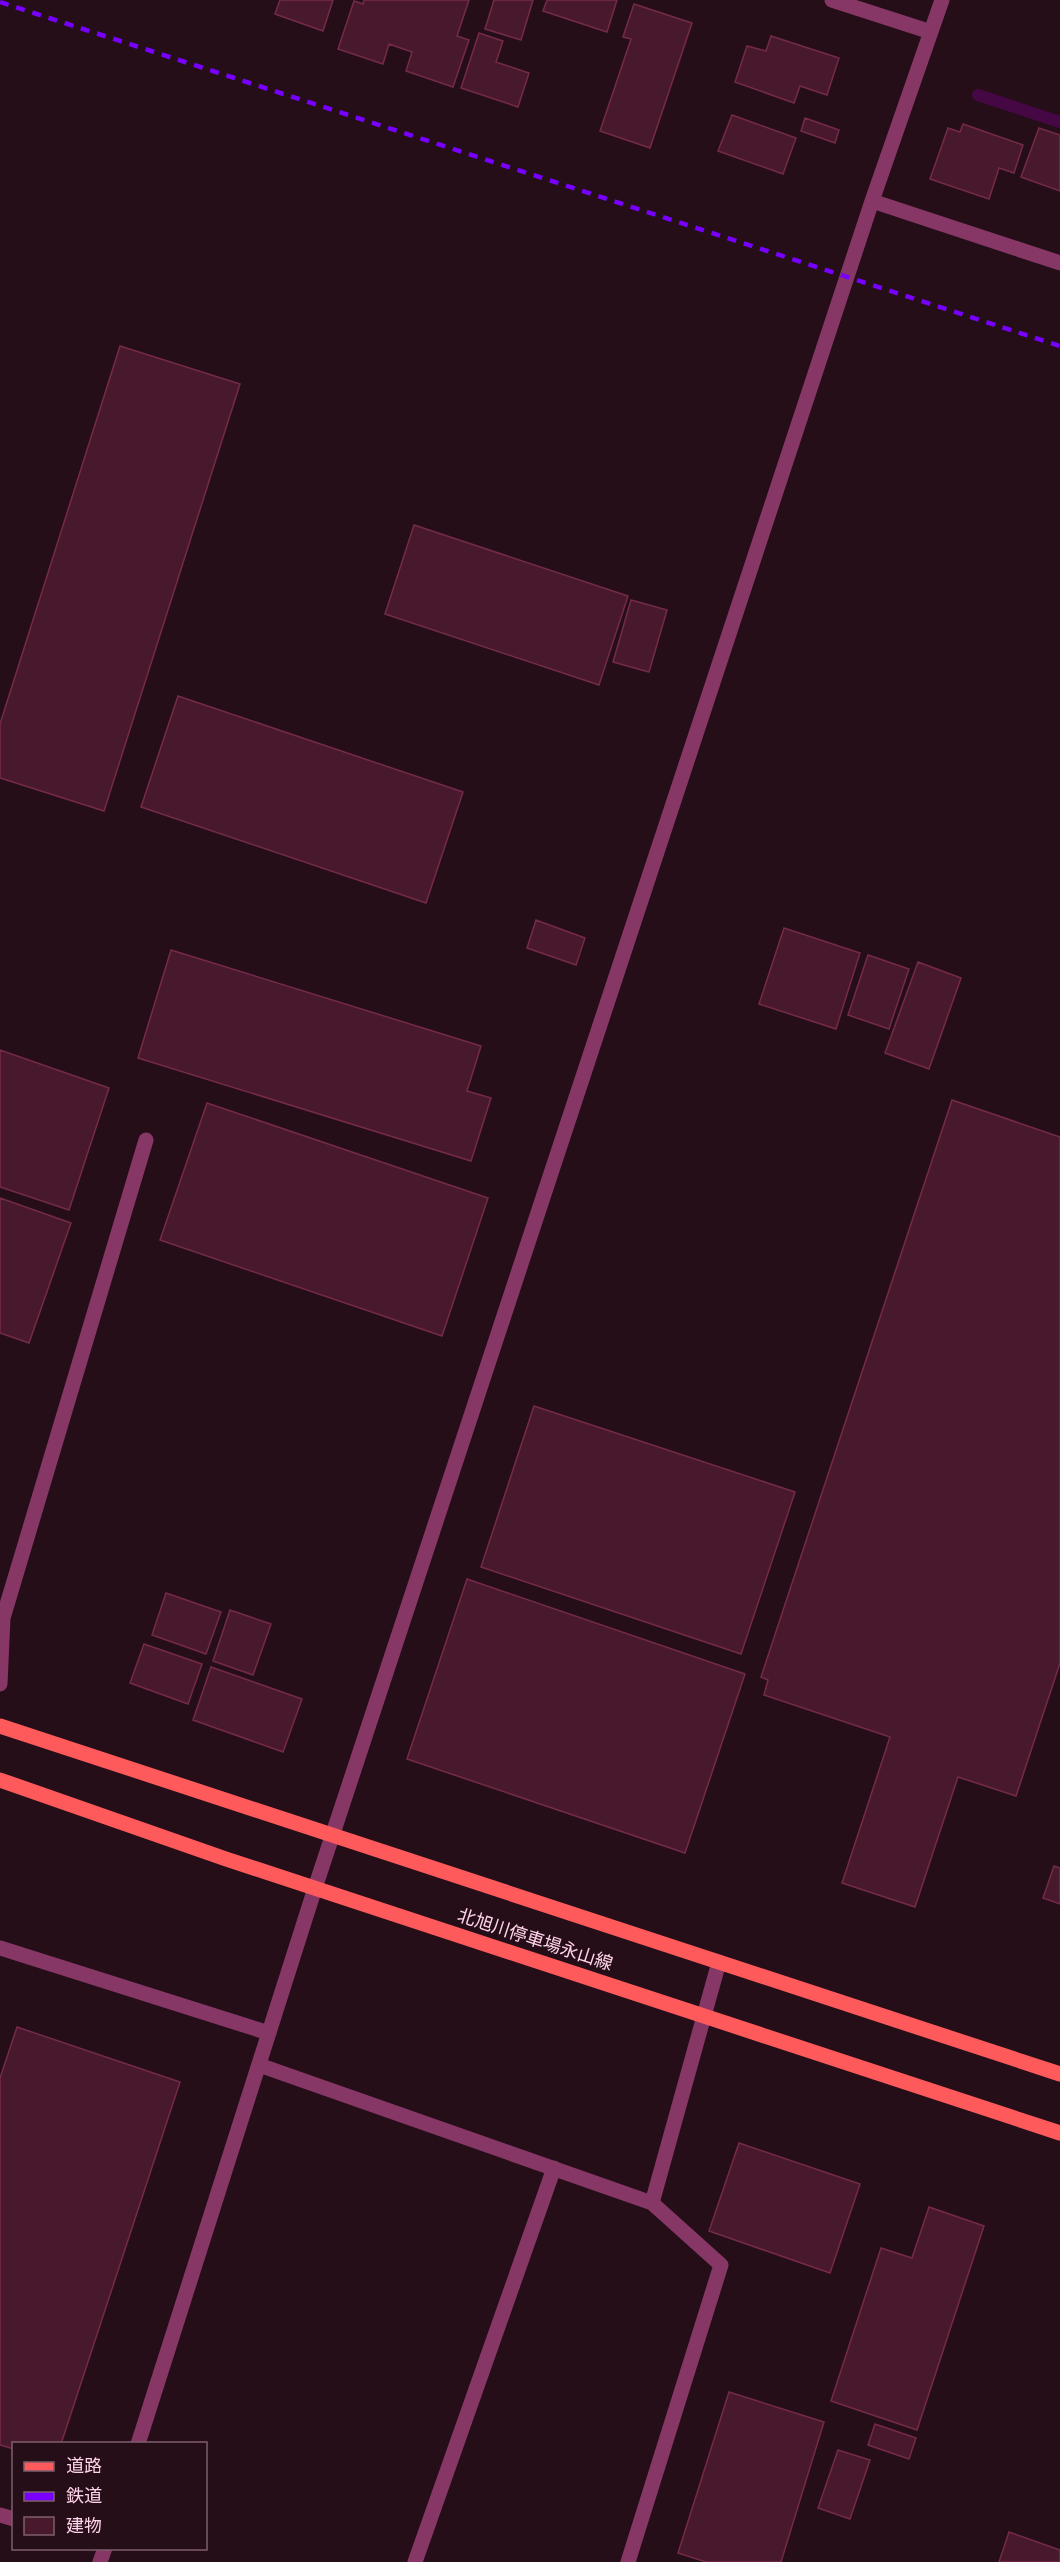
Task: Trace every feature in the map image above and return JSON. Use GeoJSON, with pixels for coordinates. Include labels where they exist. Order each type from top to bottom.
{"type":"FeatureCollection","features":[{"type":"Feature","properties":{"kind":"main road","name":"北旭川停車場永山線"},"geometry":{"type":"LineString","coordinates":[[2,1731],[334,1836],[1060,2074]]}},
{"type":"Feature","properties":{"kind":"main road","name":"北旭川停車場永山線"},"geometry":{"type":"LineString","coordinates":[[0,1780],[315,1888],[1060,2133]]}},
{"type":"Feature","properties":{"kind":"street"},"geometry":{"type":"LineString","coordinates":[[832,0],[931,32]]}},
{"type":"Feature","properties":{"kind":"street"},"geometry":{"type":"LineString","coordinates":[[139,2442],[315,1888],[872,201],[942,0]]}},
{"type":"Feature","properties":{"kind":"street"},"geometry":{"type":"LineString","coordinates":[[872,201],[1060,263]]}},
{"type":"Feature","properties":{"kind":"street"},"geometry":{"type":"LineString","coordinates":[[0,1684],[3,1618],[146,1140]]}},
{"type":"Feature","properties":{"kind":"street"},"geometry":{"type":"LineString","coordinates":[[0,1948],[269,2033]]}},
{"type":"Feature","properties":{"kind":"street"},"geometry":{"type":"LineString","coordinates":[[652,2203],[718,1962]]}},
{"type":"Feature","properties":{"kind":"street"},"geometry":{"type":"LineString","coordinates":[[259,2065],[652,2203],[721,2265],[628,2562]]}},
{"type":"Feature","properties":{"kind":"street"},"geometry":{"type":"LineString","coordinates":[[415,2562],[554,2168]]}},
{"type":"Feature","properties":{"kind":"building"},"geometry":{"type":"Polygon","coordinates":[[[280,0],[333,0],[323,31],[275,14],[280,0]]]}},
{"type":"Feature","properties":{"kind":"building"},"geometry":{"type":"Polygon","coordinates":[[[364,0],[469,0],[457,36],[469,40],[453,87],[406,71],[412,52],[389,44],[383,64],[338,49],[354,1],[363,4],[364,0]]]}},
{"type":"Feature","properties":{"kind":"building"},"geometry":{"type":"Polygon","coordinates":[[[494,0],[533,0],[521,40],[485,29],[494,0]]]}},
{"type":"Feature","properties":{"kind":"building"},"geometry":{"type":"Polygon","coordinates":[[[547,0],[617,0],[607,32],[543,11],[547,0]]]}},
{"type":"Feature","properties":{"kind":"building"},"geometry":{"type":"Polygon","coordinates":[[[634,4],[692,23],[650,148],[600,131],[631,39],[623,37],[634,4]]]}},
{"type":"Feature","properties":{"kind":"building"},"geometry":{"type":"Polygon","coordinates":[[[479,33],[503,41],[496,62],[529,73],[518,107],[461,88],[479,33]]]}},
{"type":"Feature","properties":{"kind":"building"},"geometry":{"type":"Polygon","coordinates":[[[771,36],[839,58],[827,95],[800,86],[794,103],[735,82],[747,46],[766,51],[771,36]]]}},
{"type":"Feature","properties":{"kind":"building"},"geometry":{"type":"Polygon","coordinates":[[[732,115],[796,138],[783,174],[718,151],[732,115]]]}},
{"type":"Feature","properties":{"kind":"building"},"geometry":{"type":"Polygon","coordinates":[[[805,118],[839,130],[835,143],[801,131],[805,118]]]}},
{"type":"Feature","properties":{"kind":"building"},"geometry":{"type":"Polygon","coordinates":[[[963,124],[1023,145],[1014,173],[999,168],[989,199],[930,179],[948,128],[960,132],[963,124]]]}},
{"type":"Feature","properties":{"kind":"building"},"geometry":{"type":"Polygon","coordinates":[[[1039,128],[1060,135],[1060,191],[1021,177],[1039,128]]]}},
{"type":"Feature","properties":{"kind":"building"},"geometry":{"type":"Polygon","coordinates":[[[120,346],[240,384],[104,811],[0,778],[0,724],[120,346]]]}},
{"type":"Feature","properties":{"kind":"building"},"geometry":{"type":"Polygon","coordinates":[[[414,525],[628,596],[599,685],[385,614],[414,525]]]}},
{"type":"Feature","properties":{"kind":"building"},"geometry":{"type":"Polygon","coordinates":[[[631,600],[667,610],[649,672],[613,662],[631,600]]]}},
{"type":"Feature","properties":{"kind":"building"},"geometry":{"type":"Polygon","coordinates":[[[178,696],[463,792],[426,903],[141,807],[178,696]]]}},
{"type":"Feature","properties":{"kind":"building"},"geometry":{"type":"Polygon","coordinates":[[[536,920],[585,938],[576,965],[527,948],[536,920]]]}},
{"type":"Feature","properties":{"kind":"building"},"geometry":{"type":"Polygon","coordinates":[[[784,928],[860,953],[836,1029],[759,1004],[784,928]]]}},
{"type":"Feature","properties":{"kind":"building"},"geometry":{"type":"Polygon","coordinates":[[[171,950],[481,1046],[467,1091],[491,1098],[471,1161],[138,1058],[171,950]]]}},
{"type":"Feature","properties":{"kind":"building"},"geometry":{"type":"Polygon","coordinates":[[[868,955],[909,969],[889,1029],[848,1015],[868,955]]]}},
{"type":"Feature","properties":{"kind":"building"},"geometry":{"type":"Polygon","coordinates":[[[918,962],[961,978],[929,1069],[885,1053],[918,962]]]}},
{"type":"Feature","properties":{"kind":"building"},"geometry":{"type":"Polygon","coordinates":[[[0,1050],[109,1088],[69,1210],[0,1187],[0,1050]]]}},
{"type":"Feature","properties":{"kind":"building"},"geometry":{"type":"Polygon","coordinates":[[[952,1100],[1060,1137],[1060,1663],[1016,1796],[958,1777],[915,1907],[842,1883],[890,1737],[764,1695],[768,1680],[761,1677],[952,1100]]]}},
{"type":"Feature","properties":{"kind":"building"},"geometry":{"type":"Polygon","coordinates":[[[207,1103],[488,1198],[442,1336],[160,1240],[207,1103]]]}},
{"type":"Feature","properties":{"kind":"building"},"geometry":{"type":"Polygon","coordinates":[[[0,1198],[71,1223],[29,1343],[0,1333],[0,1198]]]}},
{"type":"Feature","properties":{"kind":"building"},"geometry":{"type":"Polygon","coordinates":[[[534,1406],[795,1492],[741,1654],[481,1567],[534,1406]]]}},
{"type":"Feature","properties":{"kind":"building"},"geometry":{"type":"Polygon","coordinates":[[[467,1579],[745,1674],[685,1853],[407,1759],[467,1579]]]}},
{"type":"Feature","properties":{"kind":"building"},"geometry":{"type":"Polygon","coordinates":[[[166,1593],[221,1612],[206,1654],[152,1635],[166,1593]]]}},
{"type":"Feature","properties":{"kind":"building"},"geometry":{"type":"Polygon","coordinates":[[[230,1610],[271,1624],[253,1675],[213,1661],[230,1610]]]}},
{"type":"Feature","properties":{"kind":"building"},"geometry":{"type":"Polygon","coordinates":[[[144,1644],[202,1664],[188,1704],[130,1683],[144,1644]]]}},
{"type":"Feature","properties":{"kind":"building"},"geometry":{"type":"Polygon","coordinates":[[[211,1667],[302,1699],[283,1752],[193,1720],[211,1667]]]}},
{"type":"Feature","properties":{"kind":"building"},"geometry":{"type":"Polygon","coordinates":[[[1054,1866],[1060,1868],[1060,1904],[1043,1898],[1054,1866]]]}},
{"type":"Feature","properties":{"kind":"building"},"geometry":{"type":"Polygon","coordinates":[[[17,2027],[180,2082],[62,2442],[12,2442],[12,2448],[0,2445],[0,2078],[17,2027]]]}},
{"type":"Feature","properties":{"kind":"building"},"geometry":{"type":"Polygon","coordinates":[[[739,2143],[860,2184],[830,2273],[709,2231],[739,2143]]]}},
{"type":"Feature","properties":{"kind":"building"},"geometry":{"type":"Polygon","coordinates":[[[929,2207],[984,2226],[917,2430],[831,2401],[881,2248],[912,2258],[929,2207]]]}},
{"type":"Feature","properties":{"kind":"building"},"geometry":{"type":"Polygon","coordinates":[[[729,2392],[824,2422],[781,2562],[706,2562],[678,2553],[729,2392]]]}},
{"type":"Feature","properties":{"kind":"building"},"geometry":{"type":"Polygon","coordinates":[[[875,2424],[916,2438],[909,2459],[868,2445],[875,2424]]]}},
{"type":"Feature","properties":{"kind":"building"},"geometry":{"type":"Polygon","coordinates":[[[838,2450],[870,2460],[850,2519],[818,2508],[838,2450]]]}},
{"type":"Feature","properties":{"kind":"building"},"geometry":{"type":"Polygon","coordinates":[[[1009,2532],[1060,2550],[1060,2562],[999,2562],[1009,2532]]]}},
{"type":"Feature","properties":{"kind":"waterway"},"geometry":{"type":"LineString","coordinates":[[978,95],[1060,122]]}},
{"type":"Feature","properties":{"kind":"railway"},"geometry":{"type":"LineString","coordinates":[[0,2],[1060,346]]}}]}
